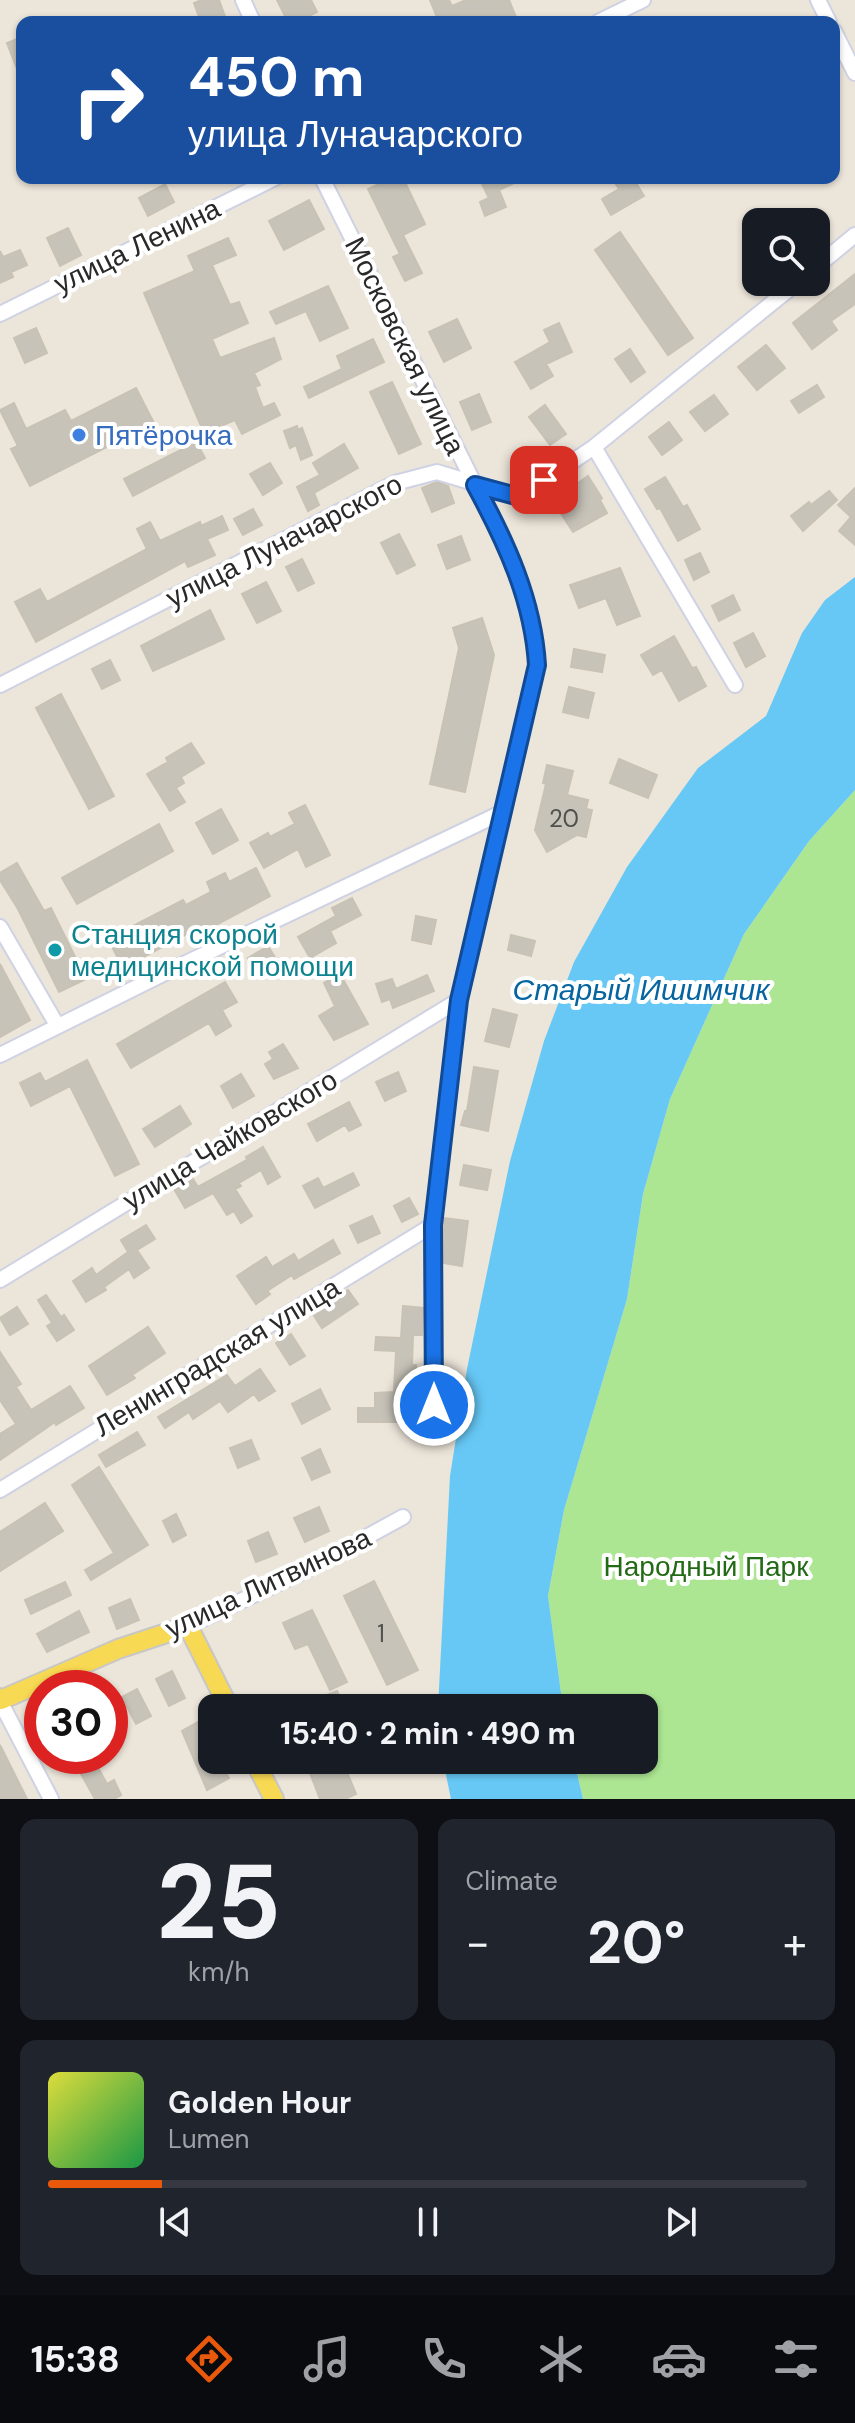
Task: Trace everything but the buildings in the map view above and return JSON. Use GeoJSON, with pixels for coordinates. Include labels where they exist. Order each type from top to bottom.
{"type":"FeatureCollection","features":[{"type":"Feature","properties":{"kind":"main road","name":"улица Литвинова"},"geometry":{"type":"LineString","coordinates":[[0,1700],[118,1649],[188,1626]]}},
{"type":"Feature","properties":{"kind":"main road"},"geometry":{"type":"LineString","coordinates":[[188,1626],[222,1694]]}},
{"type":"Feature","properties":{"kind":"main road"},"geometry":{"type":"LineString","coordinates":[[261,1774],[274,1799]]}},
{"type":"Feature","properties":{"kind":"street"},"geometry":{"type":"LineString","coordinates":[[610,16],[643,0]]}},
{"type":"Feature","properties":{"kind":"street"},"geometry":{"type":"LineString","coordinates":[[840,43],[855,73]]}},
{"type":"Feature","properties":{"kind":"street","name":"улица Ленина"},"geometry":{"type":"LineString","coordinates":[[0,314],[263,184]]}},
{"type":"Feature","properties":{"kind":"street","name":"Московская улица"},"geometry":{"type":"LineString","coordinates":[[325,184],[501,532],[535,634],[537,665],[459,1000],[433,1225],[434,1405]]}},
{"type":"Feature","properties":{"kind":"street"},"geometry":{"type":"LineString","coordinates":[[830,256],[855,235]]}},
{"type":"Feature","properties":{"kind":"street","name":"улица Луначарского"},"geometry":{"type":"LineString","coordinates":[[0,685],[395,483],[437,472],[520,497],[594,447],[781,296]]}},
{"type":"Feature","properties":{"kind":"street"},"geometry":{"type":"LineString","coordinates":[[594,447],[735,685]]}},
{"type":"Feature","properties":{"kind":"street"},"geometry":{"type":"LineString","coordinates":[[0,1055],[503,812]]}},
{"type":"Feature","properties":{"kind":"street"},"geometry":{"type":"LineString","coordinates":[[0,927],[57,1025]]}},
{"type":"Feature","properties":{"kind":"street","name":"улица Чайковского"},"geometry":{"type":"LineString","coordinates":[[0,1280],[459,1000]]}},
{"type":"Feature","properties":{"kind":"street","name":"Ленинградская улица"},"geometry":{"type":"LineString","coordinates":[[0,1490],[433,1225]]}},
{"type":"Feature","properties":{"kind":"street","name":"улица Литвинова"},"geometry":{"type":"LineString","coordinates":[[188,1626],[306,1570],[403,1517]]}},
{"type":"Feature","properties":{"kind":"street"},"geometry":{"type":"LineString","coordinates":[[0,1700],[51,1799]]}},
{"type":"Feature","properties":{"kind":"green space","name":"Народный Парк"},"geometry":{"type":"Polygon","coordinates":[[[855,790],[855,1799],[583,1799],[577,1774],[658,1774],[658,1694],[561,1694],[548,1596],[564,1510],[627,1299],[643,1194],[670,1099],[744,934],[809,841],[855,790]]]}},
{"type":"Feature","properties":{"kind":"water","name":"Старый Ишимчик"},"geometry":{"type":"Polygon","coordinates":[[[855,577],[855,790],[809,841],[744,934],[670,1099],[643,1194],[627,1299],[564,1510],[548,1596],[561,1694],[439,1694],[450,1476],[467,1369],[510,1161],[544,1041],[574,962],[627,867],[698,768],[766,716],[802,633],[825,600],[855,577]]]}},
{"type":"Feature","properties":{"kind":"water"},"geometry":{"type":"Polygon","coordinates":[[[446,1774],[577,1774],[583,1799],[451,1799],[446,1774]]]}},
{"type":"Feature","properties":{"kind":"place","name":"Пятёрочка"},"geometry":{"type":"Point","coordinates":[79,435]}},
{"type":"Feature","properties":{"kind":"place","name":"Станция скорой медицинской помощи"},"geometry":{"type":"Point","coordinates":[55,950]}},
{"type":"Feature","properties":{"kind":"route"},"geometry":{"type":"LineString","coordinates":[[434,1405],[433,1225],[459,1000],[537,665],[535,634],[524,594],[501,532],[475,485],[520,497],[544,480]]}}]}
